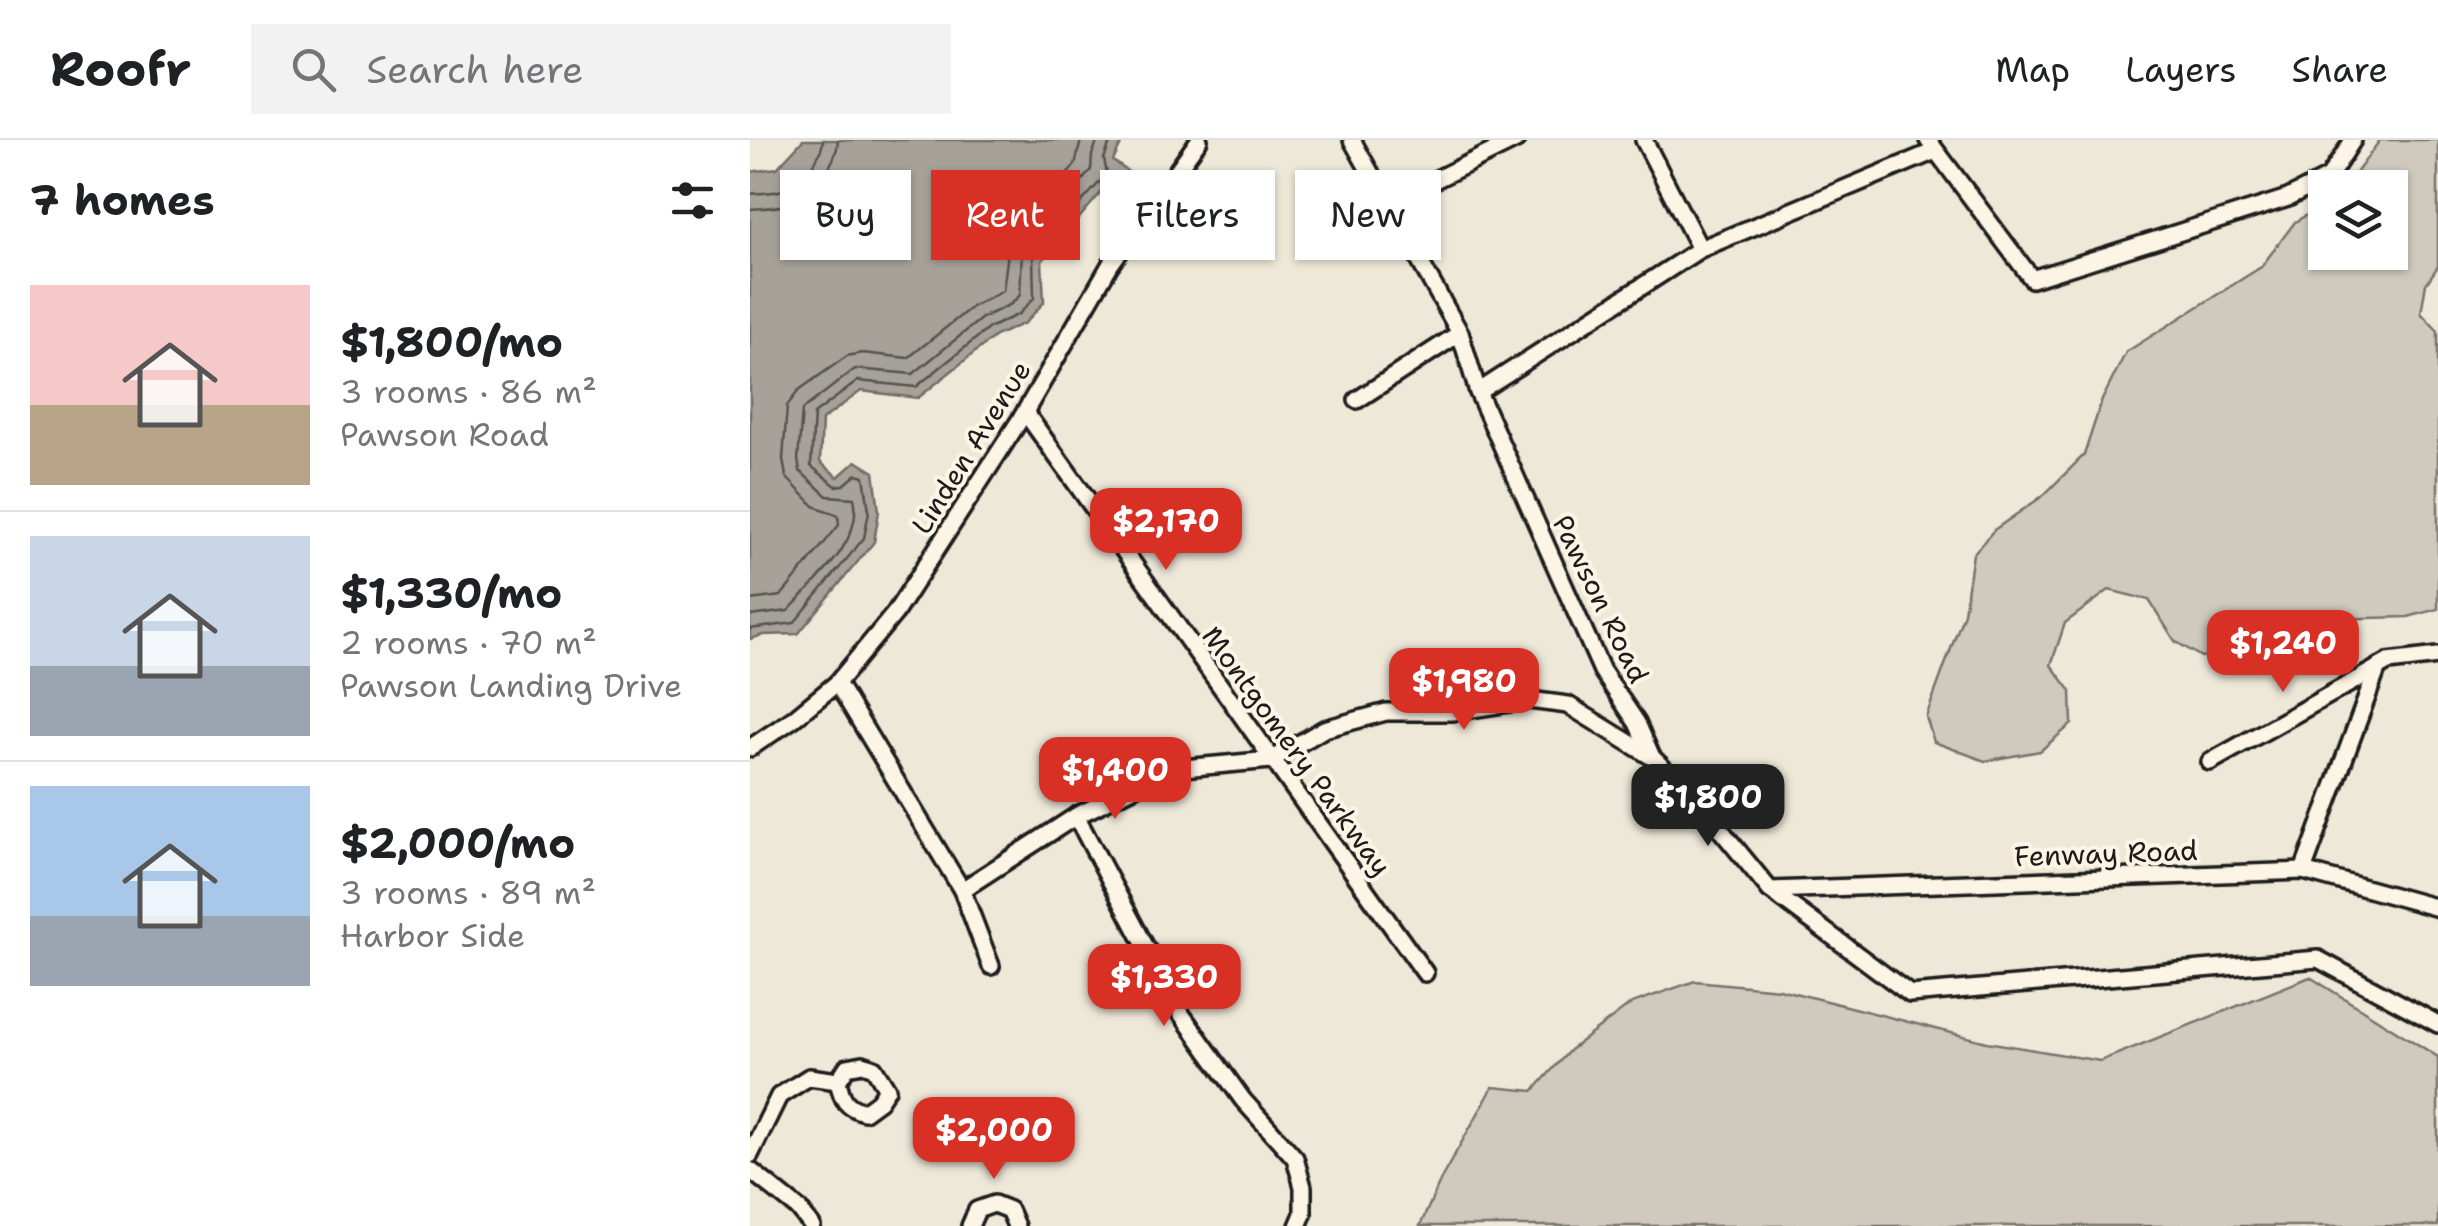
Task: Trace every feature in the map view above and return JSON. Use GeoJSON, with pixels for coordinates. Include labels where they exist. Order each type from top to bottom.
{"type":"FeatureCollection","features":[{"type":"Feature","properties":{"kind":"street","name":"Linden Avenue"},"geometry":{"type":"LineString","coordinates":[[750,748],[837,683],[896,613],[1025,412],[1110,264],[1199,140]]}},
{"type":"Feature","properties":{"kind":"street","name":"Pawson Road"},"geometry":{"type":"LineString","coordinates":[[1352,140],[1369,170]]}},
{"type":"Feature","properties":{"kind":"street"},"geometry":{"type":"LineString","coordinates":[[1441,177],[1516,140]]}},
{"type":"Feature","properties":{"kind":"street"},"geometry":{"type":"LineString","coordinates":[[1644,140],[1700,249]]}},
{"type":"Feature","properties":{"kind":"street"},"geometry":{"type":"LineString","coordinates":[[1478,392],[1700,249],[1932,145],[2032,280],[2288,198],[2329,177],[2353,140]]}},
{"type":"Feature","properties":{"kind":"street","name":"Pawson Road"},"geometry":{"type":"LineString","coordinates":[[1420,260],[1460,333],[1478,392],[1602,671],[1637,724],[1652,756],[1697,801],[1770,890],[1910,994],[2318,959],[2438,1024]]}},
{"type":"Feature","properties":{"kind":"street"},"geometry":{"type":"LineString","coordinates":[[1357,400],[1460,333]]}},
{"type":"Feature","properties":{"kind":"street","name":"Montgomery Parkway"},"geometry":{"type":"LineString","coordinates":[[1025,412],[1425,973]]}},
{"type":"Feature","properties":{"kind":"street"},"geometry":{"type":"LineString","coordinates":[[2210,762],[2388,662],[2438,656]]}},
{"type":"Feature","properties":{"kind":"street"},"geometry":{"type":"LineString","coordinates":[[2303,871],[2378,667]]}},
{"type":"Feature","properties":{"kind":"street"},"geometry":{"type":"LineString","coordinates":[[837,683],[962,890],[991,966]]}},
{"type":"Feature","properties":{"kind":"street"},"geometry":{"type":"LineString","coordinates":[[962,890],[1076,816],[1172,770],[1271,760],[1324,729],[1386,712],[1453,712],[1529,700],[1568,705],[1652,756]]}},
{"type":"Feature","properties":{"kind":"street"},"geometry":{"type":"LineString","coordinates":[[1076,816],[1182,1015],[1244,1100],[1295,1158],[1303,1187],[1303,1214],[1298,1226]]}},
{"type":"Feature","properties":{"kind":"street","name":"Fenway Road"},"geometry":{"type":"LineString","coordinates":[[1770,890],[2303,871],[2438,908]]}},
{"type":"Feature","properties":{"kind":"street"},"geometry":{"type":"LineString","coordinates":[[750,1155],[779,1096],[809,1077],[838,1081]]}},
{"type":"Feature","properties":{"kind":"street"},"geometry":{"type":"LineString","coordinates":[[750,1170],[798,1209],[812,1226]]}},
{"type":"Feature","properties":{"kind":"street"},"geometry":{"type":"LineString","coordinates":[[970,1226],[977,1210],[994,1204],[1009,1210],[1016,1226]]}},
{"type":"Feature","properties":{"kind":"shaded area"},"geometry":{"type":"Polygon","coordinates":[[[2380,140],[2438,140],[2438,266],[2426,284],[2421,313],[2438,331],[2438,609],[2408,617],[2325,619],[2261,648],[2201,657],[2175,641],[2149,600],[2109,590],[2065,623],[2051,665],[2071,691],[2072,724],[2040,751],[1985,761],[1934,742],[1926,717],[1964,613],[1973,554],[1994,530],[2044,495],[2084,455],[2102,400],[2126,352],[2261,267],[2295,222],[2308,214],[2308,270],[2408,270],[2408,170],[2358,170],[2380,140]]]}},
{"type":"Feature","properties":{"kind":"shaded area"},"geometry":{"type":"Polygon","coordinates":[[[2310,977],[2438,1057],[2438,1226],[1420,1226],[1442,1177],[1493,1087],[1533,1091],[1570,1050],[1632,1003],[1695,981],[1779,989],[1987,1042],[2100,1061],[2310,977]]]}},
{"type":"Feature","properties":{"kind":"water"},"geometry":{"type":"Polygon","coordinates":[[[803,140],[1116,140],[1121,144],[1113,161],[1126,170],[1100,170],[1100,194],[1080,217],[1080,170],[931,170],[931,260],[1043,260],[1044,302],[1025,323],[995,336],[918,398],[861,391],[822,420],[820,462],[838,477],[856,461],[874,472],[879,511],[874,542],[798,634],[750,639],[750,172],[777,168],[803,140]]]}}]}
